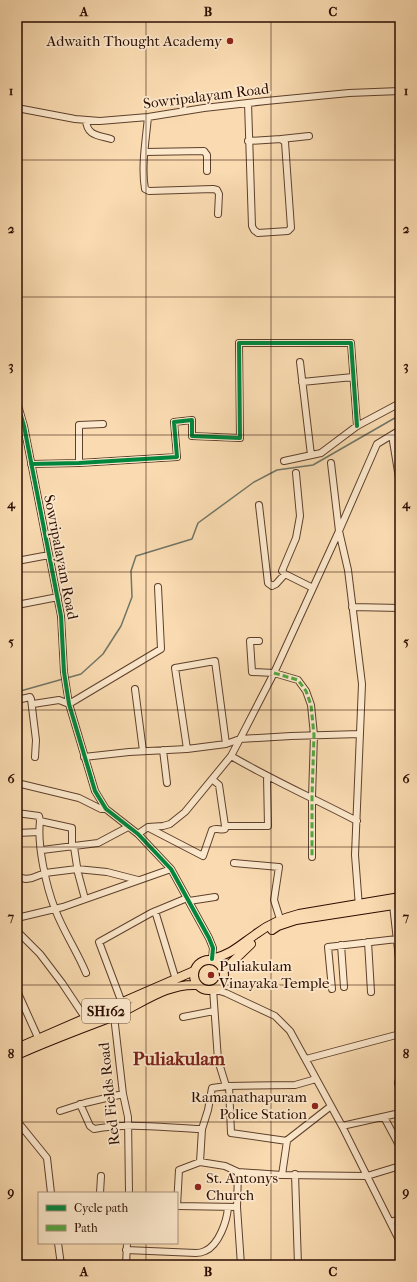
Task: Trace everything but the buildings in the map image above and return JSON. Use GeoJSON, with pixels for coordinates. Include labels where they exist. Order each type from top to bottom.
{"type":"FeatureCollection","features":[{"type":"Feature","properties":{"kind":"main road"},"geometry":{"type":"LineString","coordinates":[[123,1007],[166,990],[186,984],[197,985],[204,990],[213,990],[221,984],[224,970],[244,949],[278,926],[296,920],[400,897]]}},
{"type":"Feature","properties":{"kind":"main road"},"geometry":{"type":"LineString","coordinates":[[212,959],[229,954],[257,933],[280,919],[299,914],[397,904]]}},
{"type":"Feature","properties":{"kind":"main road"},"geometry":{"type":"LineString","coordinates":[[212,959],[219,963],[224,970]]}},
{"type":"Feature","properties":{"kind":"main road","name":"SH162"},"geometry":{"type":"LineString","coordinates":[[17,1055],[86,1019],[123,1007],[194,971],[201,962],[212,959]]}},
{"type":"Feature","properties":{"kind":"main road"},"geometry":{"type":"LineString","coordinates":[[194,971],[193,976],[197,985]]}},
{"type":"Feature","properties":{"kind":"main road","name":"SH162"},"geometry":{"type":"LineString","coordinates":[[17,1048],[40,1042],[114,1016],[123,1007]]}},
{"type":"Feature","properties":{"kind":"street","name":"Sowripalayam Road"},"geometry":{"type":"LineString","coordinates":[[17,108],[100,121],[148,117],[248,103],[349,93],[400,91]]}},
{"type":"Feature","properties":{"kind":"street"},"geometry":{"type":"LineString","coordinates":[[248,103],[248,141],[252,226],[258,233],[288,231],[291,228],[286,148],[285,142],[281,139]]}},
{"type":"Feature","properties":{"kind":"street"},"geometry":{"type":"LineString","coordinates":[[148,117],[145,152],[145,189],[149,191],[217,190],[219,194],[218,214]]}},
{"type":"Feature","properties":{"kind":"street"},"geometry":{"type":"LineString","coordinates":[[86,120],[86,128],[91,133],[111,139]]}},
{"type":"Feature","properties":{"kind":"street"},"geometry":{"type":"LineString","coordinates":[[248,141],[309,136]]}},
{"type":"Feature","properties":{"kind":"street"},"geometry":{"type":"LineString","coordinates":[[145,152],[204,151],[207,155],[207,171]]}},
{"type":"Feature","properties":{"kind":"street"},"geometry":{"type":"LineString","coordinates":[[31,464],[79,463],[178,457],[174,422],[192,420],[192,436],[240,438],[239,342],[351,343],[357,426]]}},
{"type":"Feature","properties":{"kind":"street"},"geometry":{"type":"LineString","coordinates":[[300,362],[310,455]]}},
{"type":"Feature","properties":{"kind":"street"},"geometry":{"type":"LineString","coordinates":[[302,382],[353,377]]}},
{"type":"Feature","properties":{"kind":"street","name":"Sowripalayam Road"},"geometry":{"type":"LineString","coordinates":[[17,402],[24,426],[58,597],[61,616],[64,672],[68,704],[95,791],[106,810],[138,834],[171,869],[209,938],[213,948],[212,959]]}},
{"type":"Feature","properties":{"kind":"street"},"geometry":{"type":"LineString","coordinates":[[284,461],[321,453],[357,426],[400,403]]}},
{"type":"Feature","properties":{"kind":"street"},"geometry":{"type":"LineString","coordinates":[[79,463],[79,425],[103,424]]}},
{"type":"Feature","properties":{"kind":"street"},"geometry":{"type":"LineString","coordinates":[[17,426],[24,426]]}},
{"type":"Feature","properties":{"kind":"street"},"geometry":{"type":"LineString","coordinates":[[138,834],[148,827],[164,826],[175,821],[185,812],[231,756],[274,673],[377,444],[400,430]]}},
{"type":"Feature","properties":{"kind":"street"},"geometry":{"type":"LineString","coordinates":[[392,435],[400,484]]}},
{"type":"Feature","properties":{"kind":"street"},"geometry":{"type":"LineString","coordinates":[[332,463],[339,531],[348,570],[362,684],[355,855],[358,907]]}},
{"type":"Feature","properties":{"kind":"street"},"geometry":{"type":"LineString","coordinates":[[296,473],[300,516],[296,538],[282,571],[313,588]]}},
{"type":"Feature","properties":{"kind":"street"},"geometry":{"type":"LineString","coordinates":[[259,505],[268,583],[272,586],[276,584],[285,574]]}},
{"type":"Feature","properties":{"kind":"street"},"geometry":{"type":"LineString","coordinates":[[17,561],[49,555]]}},
{"type":"Feature","properties":{"kind":"street"},"geometry":{"type":"LineString","coordinates":[[32,704],[59,700],[68,704],[161,649],[158,587]]}},
{"type":"Feature","properties":{"kind":"street"},"geometry":{"type":"LineString","coordinates":[[17,606],[58,597]]}},
{"type":"Feature","properties":{"kind":"street"},"geometry":{"type":"LineString","coordinates":[[352,607],[400,608]]}},
{"type":"Feature","properties":{"kind":"street"},"geometry":{"type":"LineString","coordinates":[[259,641],[250,641],[252,672],[274,673],[298,680],[306,691],[311,705],[314,735],[312,857]]}},
{"type":"Feature","properties":{"kind":"street"},"geometry":{"type":"LineString","coordinates":[[187,749],[175,668],[215,660],[226,744]]}},
{"type":"Feature","properties":{"kind":"street"},"geometry":{"type":"LineString","coordinates":[[135,689],[143,751]]}},
{"type":"Feature","properties":{"kind":"street"},"geometry":{"type":"LineString","coordinates":[[17,700],[30,697],[32,699],[36,740],[35,757]]}},
{"type":"Feature","properties":{"kind":"street"},"geometry":{"type":"LineString","coordinates":[[84,757],[143,751],[187,749],[226,744],[240,739],[360,734]]}},
{"type":"Feature","properties":{"kind":"street"},"geometry":{"type":"LineString","coordinates":[[163,750],[167,783]]}},
{"type":"Feature","properties":{"kind":"street"},"geometry":{"type":"LineString","coordinates":[[231,756],[267,776],[357,821]]}},
{"type":"Feature","properties":{"kind":"street"},"geometry":{"type":"LineString","coordinates":[[225,826],[268,826],[267,776]]}},
{"type":"Feature","properties":{"kind":"street"},"geometry":{"type":"LineString","coordinates":[[148,827],[203,856],[212,830],[215,828],[225,829],[219,785],[212,779]]}},
{"type":"Feature","properties":{"kind":"street"},"geometry":{"type":"LineString","coordinates":[[17,783],[79,798],[106,810]]}},
{"type":"Feature","properties":{"kind":"street"},"geometry":{"type":"LineString","coordinates":[[17,813],[39,816],[39,832],[45,873],[55,909],[86,973]]}},
{"type":"Feature","properties":{"kind":"street"},"geometry":{"type":"LineString","coordinates":[[40,821],[72,828],[73,847],[77,868],[86,899]]}},
{"type":"Feature","properties":{"kind":"street"},"geometry":{"type":"LineString","coordinates":[[42,850],[98,843],[128,827]]}},
{"type":"Feature","properties":{"kind":"street"},"geometry":{"type":"LineString","coordinates":[[17,833],[39,832]]}},
{"type":"Feature","properties":{"kind":"street"},"geometry":{"type":"LineString","coordinates":[[234,863],[278,867],[274,900],[280,919]]}},
{"type":"Feature","properties":{"kind":"street"},"geometry":{"type":"LineString","coordinates":[[17,877],[26,879],[45,873],[77,868],[107,872],[138,880]]}},
{"type":"Feature","properties":{"kind":"street"},"geometry":{"type":"LineString","coordinates":[[17,918],[55,909],[171,869]]}},
{"type":"Feature","properties":{"kind":"street"},"geometry":{"type":"LineString","coordinates":[[123,1007],[99,942],[155,911],[188,899],[215,898]]}},
{"type":"Feature","properties":{"kind":"street"},"geometry":{"type":"LineString","coordinates":[[397,904],[397,939],[400,967]]}},
{"type":"Feature","properties":{"kind":"street"},"geometry":{"type":"LineString","coordinates":[[155,911],[176,980]]}},
{"type":"Feature","properties":{"kind":"street"},"geometry":{"type":"LineString","coordinates":[[17,931],[40,954],[62,983],[86,1019]]}},
{"type":"Feature","properties":{"kind":"street"},"geometry":{"type":"LineString","coordinates":[[332,988],[328,947],[397,939]]}},
{"type":"Feature","properties":{"kind":"street"},"geometry":{"type":"LineString","coordinates":[[368,942],[372,992]]}},
{"type":"Feature","properties":{"kind":"street"},"geometry":{"type":"LineString","coordinates":[[341,945],[344,987]]}},
{"type":"Feature","properties":{"kind":"street"},"geometry":{"type":"LineString","coordinates":[[331,1106],[286,1141],[231,1133],[227,1086],[218,1060],[213,990],[226,993],[275,1016],[290,1031],[342,1126],[400,1242]]}},
{"type":"Feature","properties":{"kind":"street"},"geometry":{"type":"LineString","coordinates":[[17,991],[40,1042]]}},
{"type":"Feature","properties":{"kind":"street"},"geometry":{"type":"LineString","coordinates":[[183,1017],[214,1012]]}},
{"type":"Feature","properties":{"kind":"street","name":"Red Fields Road"},"geometry":{"type":"LineString","coordinates":[[114,1016],[128,1125],[129,1192]]}},
{"type":"Feature","properties":{"kind":"street"},"geometry":{"type":"LineString","coordinates":[[306,1059],[400,1034]]}},
{"type":"Feature","properties":{"kind":"street"},"geometry":{"type":"LineString","coordinates":[[200,1162],[202,1129],[208,1110],[212,1088],[227,1086],[294,1085],[316,1079]]}},
{"type":"Feature","properties":{"kind":"street"},"geometry":{"type":"LineString","coordinates":[[398,1083],[400,1091]]}},
{"type":"Feature","properties":{"kind":"street"},"geometry":{"type":"LineString","coordinates":[[60,1111],[80,1104],[123,1094]]}},
{"type":"Feature","properties":{"kind":"street"},"geometry":{"type":"LineString","coordinates":[[80,1104],[90,1126],[94,1128],[114,1125],[128,1125],[202,1129]]}},
{"type":"Feature","properties":{"kind":"street"},"geometry":{"type":"LineString","coordinates":[[342,1126],[400,1113]]}},
{"type":"Feature","properties":{"kind":"street"},"geometry":{"type":"LineString","coordinates":[[384,1117],[400,1147]]}},
{"type":"Feature","properties":{"kind":"street"},"geometry":{"type":"LineString","coordinates":[[17,1122],[47,1158],[52,1192]]}},
{"type":"Feature","properties":{"kind":"street"},"geometry":{"type":"LineString","coordinates":[[282,1175],[286,1141]]}},
{"type":"Feature","properties":{"kind":"street"},"geometry":{"type":"LineString","coordinates":[[178,1192],[179,1170],[200,1162],[225,1166],[238,1172],[282,1175],[367,1176],[400,1166]]}},
{"type":"Feature","properties":{"kind":"street"},"geometry":{"type":"LineString","coordinates":[[238,1172],[237,1207],[241,1265]]}},
{"type":"Feature","properties":{"kind":"street"},"geometry":{"type":"LineString","coordinates":[[295,1174],[298,1265]]}},
{"type":"Feature","properties":{"kind":"street"},"geometry":{"type":"LineString","coordinates":[[100,1192],[101,1176]]}},
{"type":"Feature","properties":{"kind":"street"},"geometry":{"type":"LineString","coordinates":[[178,1206],[237,1207]]}},
{"type":"Feature","properties":{"kind":"street"},"geometry":{"type":"LineString","coordinates":[[126,1250],[196,1253],[206,1251],[219,1238],[228,1207]]}},
{"type":"Feature","properties":{"kind":"street"},"geometry":{"type":"LineString","coordinates":[[390,1222],[400,1219]]}},
{"type":"Feature","properties":{"kind":"street"},"geometry":{"type":"LineString","coordinates":[[58,1244],[61,1265]]}},
{"type":"Feature","properties":{"kind":"street"},"geometry":{"type":"LineString","coordinates":[[126,1265],[127,1244]]}},
{"type":"Feature","properties":{"kind":"waterway"},"geometry":{"type":"LineString","coordinates":[[67,678],[81,674],[103,654],[121,626],[132,597],[131,571],[136,556],[192,539],[198,523],[254,482],[277,470],[313,465],[400,415]]}},
{"type":"Feature","properties":{"kind":"waterway"},"geometry":{"type":"LineString","coordinates":[[17,692],[63,679]]}},
{"type":"Feature","properties":{"kind":"marked path"},"geometry":{"type":"LineString","coordinates":[[274,673],[298,680],[306,691],[311,705],[314,735],[312,857]]}},
{"type":"Feature","properties":{"kind":"cycle path"},"geometry":{"type":"LineString","coordinates":[[31,464],[79,463],[177,457],[174,422],[192,420],[192,436],[240,438],[239,343],[351,343],[357,426]]}},
{"type":"Feature","properties":{"kind":"cycle path"},"geometry":{"type":"LineString","coordinates":[[17,402],[24,426],[61,616],[64,672],[69,704],[95,791],[106,809],[138,834],[171,869],[209,938],[213,948],[212,959]]}},
{"type":"Feature","properties":{"kind":"place","name":"Adwaith Thought Academy"},"geometry":{"type":"Point","coordinates":[230,41]}},
{"type":"Feature","properties":{"kind":"place","name":"Puliakulam Vinayaka Temple"},"geometry":{"type":"Point","coordinates":[211,975]}},
{"type":"Feature","properties":{"kind":"place","name":"Ramanathapuram Police Station"},"geometry":{"type":"Point","coordinates":[315,1106]}},
{"type":"Feature","properties":{"kind":"place","name":"St. Antonys Church"},"geometry":{"type":"Point","coordinates":[198,1187]}},
{"type":"Feature","properties":{"kind":"district","name":"Puliakulam"},"geometry":{"type":"Point","coordinates":[179,1058]}}]}
